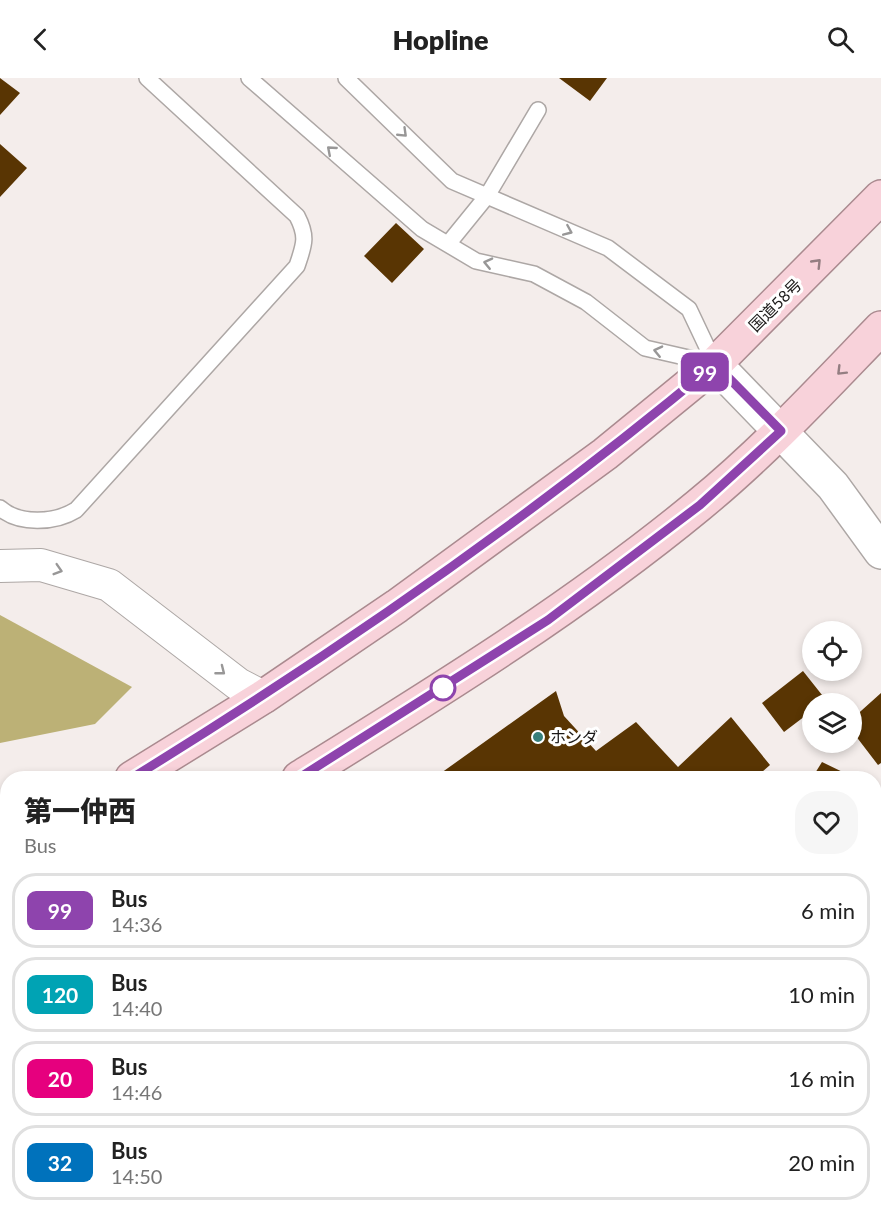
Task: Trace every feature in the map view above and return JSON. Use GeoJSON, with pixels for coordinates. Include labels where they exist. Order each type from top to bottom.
{"type":"FeatureCollection","features":[{"type":"Feature","properties":{"kind":"highway","name":"国道58号"},"geometry":{"type":"LineString","coordinates":[[143,771],[263,698],[397,606],[605,454],[715,364],[881,197]]}},
{"type":"Feature","properties":{"kind":"highway"},"geometry":{"type":"LineString","coordinates":[[310,771],[548,620],[700,505],[781,431],[881,328]]}},
{"type":"Feature","properties":{"kind":"street"},"geometry":{"type":"LineString","coordinates":[[715,364],[833,486],[881,552]]}},
{"type":"Feature","properties":{"kind":"street"},"geometry":{"type":"LineString","coordinates":[[0,566],[41,565],[109,585],[238,684],[263,698]]}},
{"type":"Feature","properties":{"kind":"lane"},"geometry":{"type":"LineString","coordinates":[[0,508],[10,516],[36,520],[63,518],[76,510],[297,266],[304,231],[297,216],[147,78]]}},
{"type":"Feature","properties":{"kind":"lane"},"geometry":{"type":"LineString","coordinates":[[249,78],[422,229],[476,261],[534,274],[586,302],[645,348],[715,364]]}},
{"type":"Feature","properties":{"kind":"lane"},"geometry":{"type":"LineString","coordinates":[[346,78],[452,181],[608,248],[689,309],[715,364]]}},
{"type":"Feature","properties":{"kind":"lane"},"geometry":{"type":"LineString","coordinates":[[448,244],[487,196],[538,110]]}},
{"type":"Feature","properties":{"kind":"shaded area"},"geometry":{"type":"Polygon","coordinates":[[[0,615],[132,687],[95,724],[0,743],[0,615]]]}},
{"type":"Feature","properties":{"kind":"building"},"geometry":{"type":"Polygon","coordinates":[[[0,78],[20,93],[0,115],[0,78]]]}},
{"type":"Feature","properties":{"kind":"building"},"geometry":{"type":"Polygon","coordinates":[[[559,78],[607,78],[590,101],[559,78]]]}},
{"type":"Feature","properties":{"kind":"building"},"geometry":{"type":"Polygon","coordinates":[[[0,144],[27,168],[0,197],[0,144]]]}},
{"type":"Feature","properties":{"kind":"building"},"geometry":{"type":"Polygon","coordinates":[[[396,223],[424,249],[392,283],[364,256],[396,223]]]}},
{"type":"Feature","properties":{"kind":"building"},"geometry":{"type":"Polygon","coordinates":[[[802,672],[802,681],[811,681],[820,693],[802,693],[802,718],[784,732],[762,703],[802,672]]]}},
{"type":"Feature","properties":{"kind":"building","name":"ホンダ"},"geometry":{"type":"Polygon","coordinates":[[[556,691],[564,716],[596,751],[636,722],[678,767],[731,717],[770,765],[763,771],[444,771],[556,691]]]}},
{"type":"Feature","properties":{"kind":"building"},"geometry":{"type":"Polygon","coordinates":[[[881,693],[881,763],[878,765],[862,744],[862,710],[881,693]]]}},
{"type":"Feature","properties":{"kind":"building"},"geometry":{"type":"Polygon","coordinates":[[[822,762],[841,771],[816,771],[822,762]]]}},
{"type":"Feature","properties":{"kind":"bus line","name":"99"},"geometry":{"type":"LineString","coordinates":[[143,771],[263,698],[397,606],[605,454],[715,364],[781,431],[700,505],[548,620],[310,771]]}},
{"type":"Feature","properties":{"kind":"place","name":"ホンダ"},"geometry":{"type":"Point","coordinates":[538,737]}}]}
